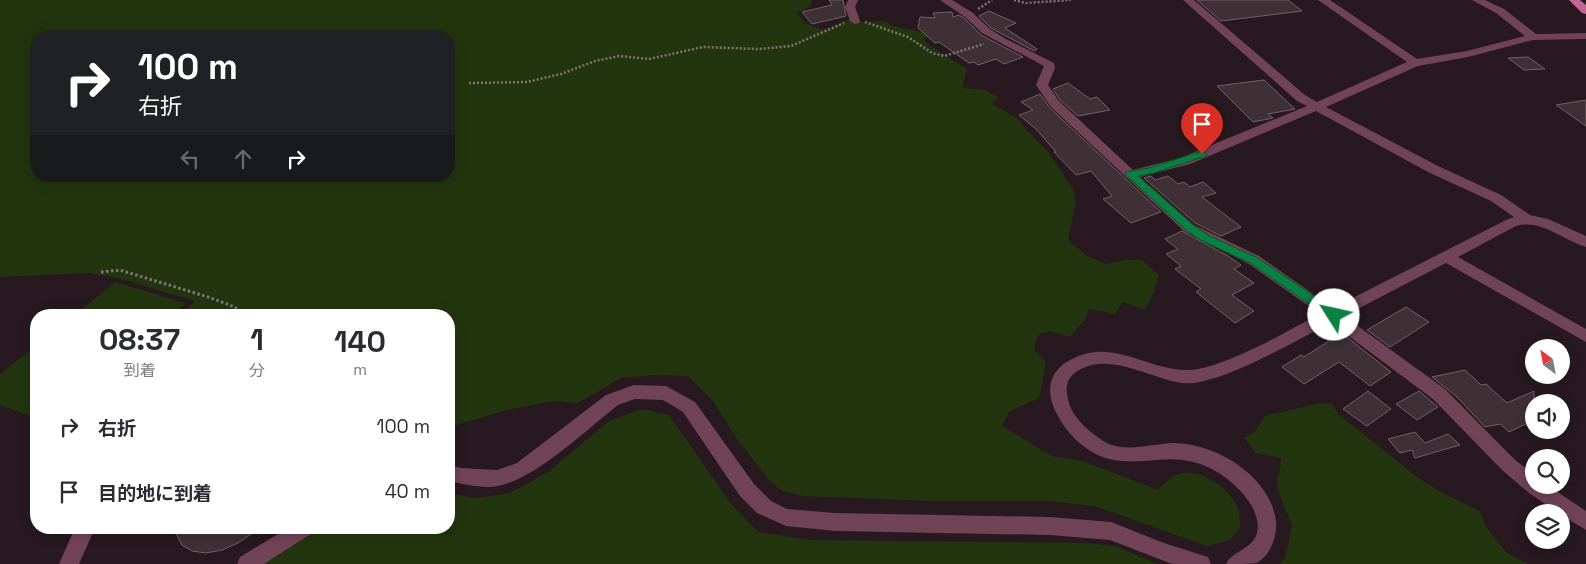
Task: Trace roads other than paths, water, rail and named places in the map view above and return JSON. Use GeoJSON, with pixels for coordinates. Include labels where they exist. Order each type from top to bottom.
{"type":"FeatureCollection","features":[{"type":"Feature","properties":{"kind":"main road"},"geometry":{"type":"LineString","coordinates":[[1574,0],[1586,10]]}},
{"type":"Feature","properties":{"kind":"street"},"geometry":{"type":"LineString","coordinates":[[853,0],[850,7],[855,21]]}},
{"type":"Feature","properties":{"kind":"street"},"geometry":{"type":"LineString","coordinates":[[945,0],[969,15],[986,31],[1050,65],[1042,84],[1055,104],[1189,228],[1254,260],[1334,315],[1445,398],[1477,434],[1520,476],[1586,521]]}},
{"type":"Feature","properties":{"kind":"street"},"geometry":{"type":"LineString","coordinates":[[1188,0],[1301,98],[1433,169],[1496,198],[1526,219]]}},
{"type":"Feature","properties":{"kind":"street"},"geometry":{"type":"LineString","coordinates":[[1324,0],[1415,63]]}},
{"type":"Feature","properties":{"kind":"street"},"geometry":{"type":"LineString","coordinates":[[1477,0],[1500,10],[1533,37]]}},
{"type":"Feature","properties":{"kind":"street"},"geometry":{"type":"LineString","coordinates":[[1130,174],[1150,171],[1185,161],[1415,63],[1468,54],[1533,37],[1586,36]]}},
{"type":"Feature","properties":{"kind":"street"},"geometry":{"type":"LineString","coordinates":[[1236,564],[1250,558],[1262,545],[1267,529],[1264,510],[1257,496],[1233,472],[1208,457],[1176,451],[1137,454],[1108,451],[1092,442],[1072,425],[1062,408],[1057,391],[1062,374],[1077,362],[1095,358],[1116,359],[1180,377],[1201,376],[1249,358],[1511,223],[1526,219],[1543,222],[1586,242]]}},
{"type":"Feature","properties":{"kind":"street"},"geometry":{"type":"LineString","coordinates":[[1446,256],[1586,336]]}},
{"type":"Feature","properties":{"kind":"street"},"geometry":{"type":"LineString","coordinates":[[455,474],[497,478],[523,469],[612,400],[634,392],[666,393],[680,400],[688,407],[747,490],[764,507],[786,517],[835,522],[1050,526],[1111,531],[1163,552],[1201,564]]}},
{"type":"Feature","properties":{"kind":"street"},"geometry":{"type":"LineString","coordinates":[[69,564],[82,534]]}},
{"type":"Feature","properties":{"kind":"street"},"geometry":{"type":"LineString","coordinates":[[247,564],[294,534]]}}]}
